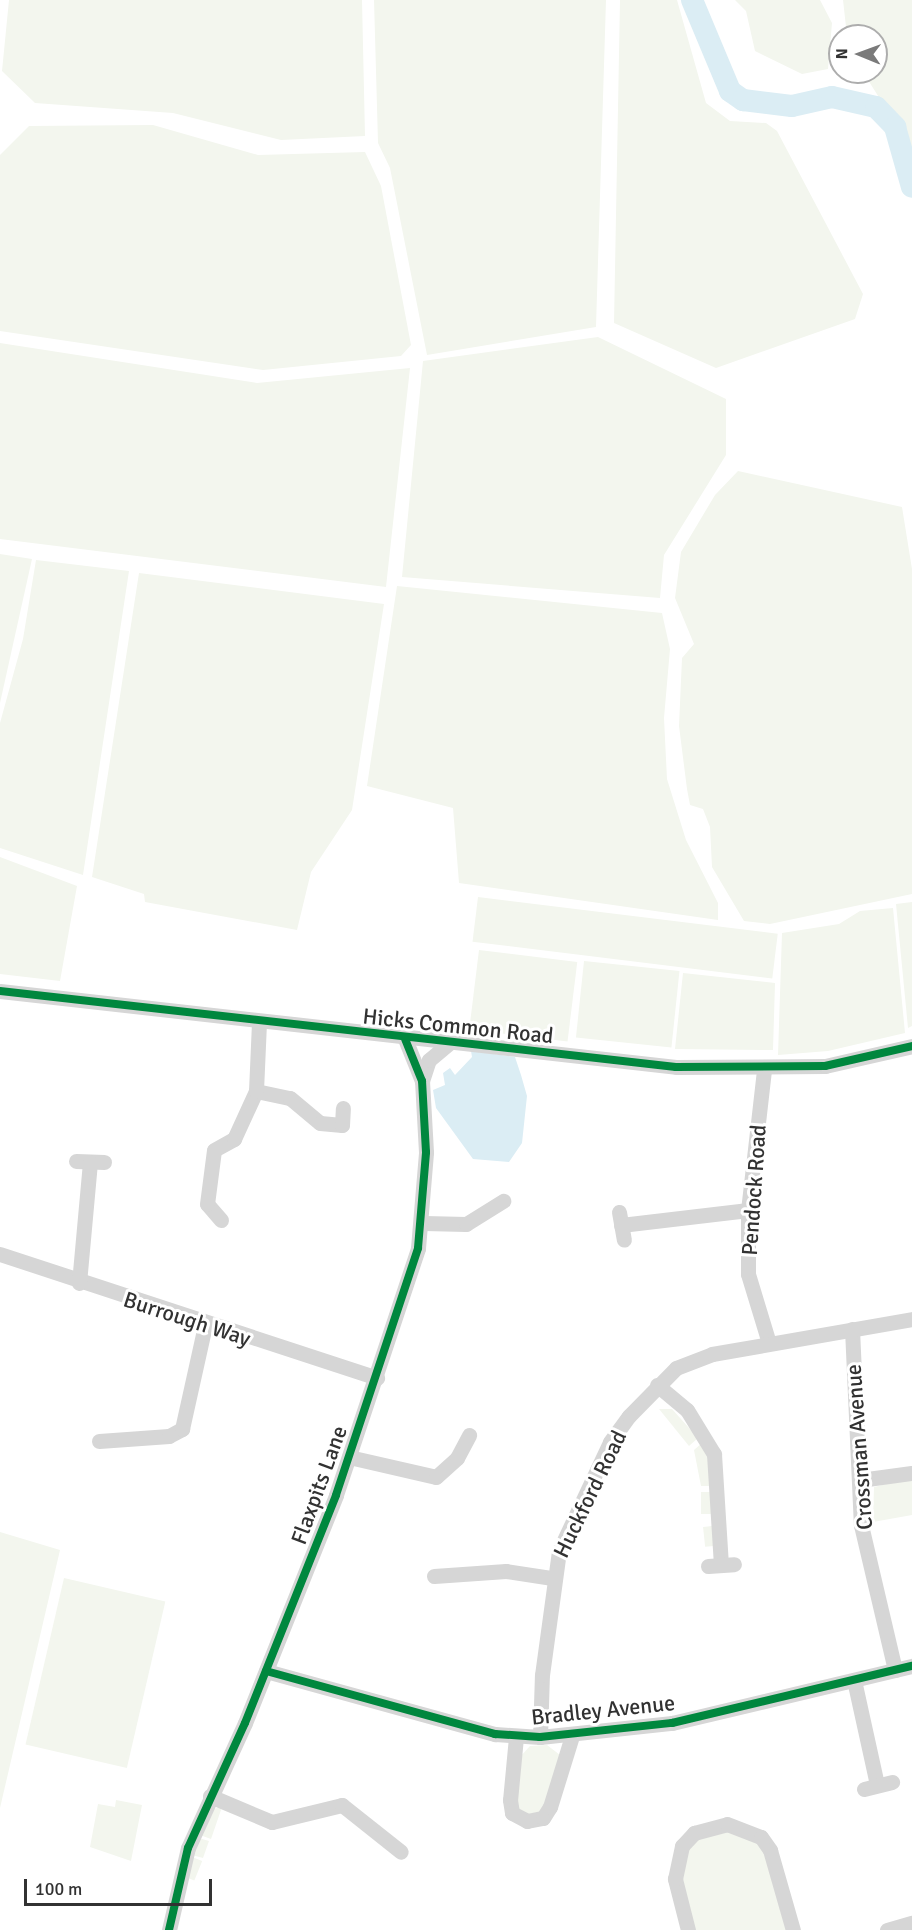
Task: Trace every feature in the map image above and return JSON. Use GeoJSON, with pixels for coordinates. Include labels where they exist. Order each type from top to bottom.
{"type":"FeatureCollection","features":[{"type":"Feature","properties":{"kind":"street","name":"Hicks Common Road"},"geometry":{"type":"LineString","coordinates":[[0,991],[405,1039],[676,1067],[764,1070],[825,1066],[912,1046]]}},
{"type":"Feature","properties":{"kind":"street"},"geometry":{"type":"LineString","coordinates":[[221,1220],[207,1204],[214,1150],[234,1140],[256,1091],[260,1022]]}},
{"type":"Feature","properties":{"kind":"street","name":"Flaxpits Lane"},"geometry":{"type":"LineString","coordinates":[[405,1039],[422,1081]]}},
{"type":"Feature","properties":{"kind":"street","name":"Flaxpits Lane"},"geometry":{"type":"LineString","coordinates":[[169,1930],[177,1881],[210,1796],[266,1671],[349,1458],[377,1378],[424,1222],[422,1081],[429,1060],[449,1043]]}},
{"type":"Feature","properties":{"kind":"street","name":"Pendock Road"},"geometry":{"type":"LineString","coordinates":[[764,1070],[748,1210],[748,1274],[769,1343]]}},
{"type":"Feature","properties":{"kind":"street"},"geometry":{"type":"LineString","coordinates":[[256,1091],[290,1098],[320,1123],[342,1125],[343,1108]]}},
{"type":"Feature","properties":{"kind":"street"},"geometry":{"type":"LineString","coordinates":[[79,1283],[90,1162]]}},
{"type":"Feature","properties":{"kind":"street"},"geometry":{"type":"LineString","coordinates":[[424,1222],[466,1224],[503,1201]]}},
{"type":"Feature","properties":{"kind":"street"},"geometry":{"type":"LineString","coordinates":[[621,1226],[748,1210]]}},
{"type":"Feature","properties":{"kind":"street","name":"Burrough Way"},"geometry":{"type":"LineString","coordinates":[[0,1254],[205,1325],[377,1378]]}},
{"type":"Feature","properties":{"kind":"street","name":"Huckford Road"},"geometry":{"type":"LineString","coordinates":[[540,1737],[552,1578],[559,1551],[610,1442],[657,1385],[676,1368],[712,1354],[912,1319]]}},
{"type":"Feature","properties":{"kind":"street"},"geometry":{"type":"LineString","coordinates":[[99,1441],[169,1436],[182,1429],[205,1325]]}},
{"type":"Feature","properties":{"kind":"street","name":"Crossman Avenue"},"geometry":{"type":"LineString","coordinates":[[852,1329],[861,1525],[895,1670]]}},
{"type":"Feature","properties":{"kind":"street"},"geometry":{"type":"LineString","coordinates":[[657,1385],[687,1410],[714,1454],[721,1565]]}},
{"type":"Feature","properties":{"kind":"street","name":"Flaxpits Lane"},"geometry":{"type":"LineString","coordinates":[[349,1458],[436,1477],[457,1458],[469,1436]]}},
{"type":"Feature","properties":{"kind":"street"},"geometry":{"type":"LineString","coordinates":[[860,1480],[912,1473]]}},
{"type":"Feature","properties":{"kind":"street"},"geometry":{"type":"LineString","coordinates":[[443,1580],[506,1571],[552,1578]]}},
{"type":"Feature","properties":{"kind":"street","name":"Bradley Avenue"},"geometry":{"type":"LineString","coordinates":[[266,1671],[516,1737],[540,1737],[572,1736],[672,1723],[912,1666]]}},
{"type":"Feature","properties":{"kind":"street"},"geometry":{"type":"LineString","coordinates":[[854,1680],[870,1787],[892,1782]]}},
{"type":"Feature","properties":{"kind":"street","name":"Bradley Avenue"},"geometry":{"type":"LineString","coordinates":[[516,1737],[510,1800],[512,1813],[527,1821],[543,1818],[550,1807],[572,1736]]}},
{"type":"Feature","properties":{"kind":"street"},"geometry":{"type":"LineString","coordinates":[[210,1796],[272,1822],[342,1805],[401,1852]]}},
{"type":"Feature","properties":{"kind":"street"},"geometry":{"type":"LineString","coordinates":[[688,1930],[675,1879],[682,1846],[694,1833],[727,1824],[761,1837],[770,1850],[793,1930]]}},
{"type":"Feature","properties":{"kind":"street"},"geometry":{"type":"LineString","coordinates":[[886,1930],[912,1923]]}},
{"type":"Feature","properties":{"kind":"shaded area"},"geometry":{"type":"Polygon","coordinates":[[[9,0],[362,0],[365,136],[281,140],[173,113],[35,103],[2,71],[9,0]]]}},
{"type":"Feature","properties":{"kind":"shaded area"},"geometry":{"type":"Polygon","coordinates":[[[374,0],[606,0],[596,327],[427,355],[390,168],[378,143],[374,0]]]}},
{"type":"Feature","properties":{"kind":"shaded area"},"geometry":{"type":"Polygon","coordinates":[[[620,0],[677,0],[706,103],[730,121],[766,123],[777,131],[863,294],[855,319],[716,368],[614,323],[620,0]]]}},
{"type":"Feature","properties":{"kind":"shaded area"},"geometry":{"type":"Polygon","coordinates":[[[735,0],[820,0],[832,23],[828,24],[828,69],[802,74],[755,51],[746,11],[735,0]]]}},
{"type":"Feature","properties":{"kind":"shaded area"},"geometry":{"type":"Polygon","coordinates":[[[843,0],[912,0],[912,150],[871,84],[888,84],[888,24],[846,24],[843,0]]]}},
{"type":"Feature","properties":{"kind":"shaded area"},"geometry":{"type":"Polygon","coordinates":[[[153,125],[258,155],[365,152],[381,186],[411,345],[401,356],[263,370],[0,331],[0,155],[29,126],[153,125]]]}},
{"type":"Feature","properties":{"kind":"shaded area"},"geometry":{"type":"Polygon","coordinates":[[[598,337],[726,399],[726,455],[664,555],[660,598],[402,577],[423,361],[598,337]]]}},
{"type":"Feature","properties":{"kind":"shaded area"},"geometry":{"type":"Polygon","coordinates":[[[0,343],[257,383],[410,368],[386,587],[0,539],[0,343]]]}},
{"type":"Feature","properties":{"kind":"shaded area"},"geometry":{"type":"Polygon","coordinates":[[[738,471],[902,507],[912,569],[912,894],[770,924],[744,921],[712,867],[710,827],[703,809],[690,805],[687,789],[679,726],[682,658],[694,644],[675,598],[681,552],[715,495],[738,471]]]}},
{"type":"Feature","properties":{"kind":"shaded area"},"geometry":{"type":"Polygon","coordinates":[[[0,554],[32,559],[0,703],[0,554]]]}},
{"type":"Feature","properties":{"kind":"shaded area"},"geometry":{"type":"Polygon","coordinates":[[[36,560],[129,571],[83,875],[0,848],[0,723],[23,639],[36,560]]]}},
{"type":"Feature","properties":{"kind":"shaded area"},"geometry":{"type":"Polygon","coordinates":[[[139,573],[384,604],[352,810],[311,872],[297,930],[145,902],[144,894],[92,877],[139,573]]]}},
{"type":"Feature","properties":{"kind":"shaded area"},"geometry":{"type":"Polygon","coordinates":[[[397,586],[662,613],[670,649],[664,718],[667,779],[686,840],[718,903],[718,920],[459,883],[453,808],[367,786],[397,586]]]}},
{"type":"Feature","properties":{"kind":"shaded area"},"geometry":{"type":"Polygon","coordinates":[[[0,857],[77,886],[60,981],[0,974],[0,857]]]}},
{"type":"Feature","properties":{"kind":"shaded area"},"geometry":{"type":"Polygon","coordinates":[[[478,897],[778,934],[772,978],[473,942],[478,897]]]}},
{"type":"Feature","properties":{"kind":"shaded area"},"geometry":{"type":"Polygon","coordinates":[[[912,902],[912,1026],[908,1028],[896,904],[912,902]]]}},
{"type":"Feature","properties":{"kind":"shaded area"},"geometry":{"type":"Polygon","coordinates":[[[893,908],[905,1033],[828,1051],[778,1055],[782,933],[839,924],[860,911],[893,908]]]}},
{"type":"Feature","properties":{"kind":"shaded area"},"geometry":{"type":"Polygon","coordinates":[[[479,950],[577,962],[568,1041],[469,1029],[479,950]]]}},
{"type":"Feature","properties":{"kind":"shaded area"},"geometry":{"type":"Polygon","coordinates":[[[584,961],[679,971],[671,1048],[576,1038],[584,961]]]}},
{"type":"Feature","properties":{"kind":"shaded area"},"geometry":{"type":"Polygon","coordinates":[[[683,973],[775,983],[773,1050],[675,1049],[683,973]]]}},
{"type":"Feature","properties":{"kind":"shaded area"},"geometry":{"type":"Polygon","coordinates":[[[471,1051],[515,1057],[527,1096],[522,1143],[509,1162],[473,1159],[436,1108],[433,1090],[445,1085],[443,1073],[450,1068],[455,1075],[472,1057],[471,1051]]]}},
{"type":"Feature","properties":{"kind":"shaded area"},"geometry":{"type":"Polygon","coordinates":[[[659,1409],[672,1409],[698,1438],[689,1446],[659,1409]]]}},
{"type":"Feature","properties":{"kind":"shaded area"},"geometry":{"type":"Polygon","coordinates":[[[702,1443],[710,1457],[711,1486],[701,1486],[694,1450],[702,1443]]]}},
{"type":"Feature","properties":{"kind":"shaded area"},"geometry":{"type":"Polygon","coordinates":[[[912,1478],[912,1515],[873,1522],[874,1487],[912,1478]]]}},
{"type":"Feature","properties":{"kind":"shaded area"},"geometry":{"type":"Polygon","coordinates":[[[701,1492],[711,1492],[711,1514],[701,1514],[701,1492]]]}},
{"type":"Feature","properties":{"kind":"shaded area"},"geometry":{"type":"Polygon","coordinates":[[[712,1526],[714,1546],[705,1547],[703,1527],[712,1526]]]}},
{"type":"Feature","properties":{"kind":"shaded area"},"geometry":{"type":"Polygon","coordinates":[[[0,1532],[60,1550],[0,1808],[0,1532]]]}},
{"type":"Feature","properties":{"kind":"shaded area"},"geometry":{"type":"Polygon","coordinates":[[[64,1578],[165,1601],[127,1768],[26,1745],[64,1578]]]}},
{"type":"Feature","properties":{"kind":"shaded area"},"geometry":{"type":"Polygon","coordinates":[[[547,1745],[560,1755],[545,1805],[540,1813],[528,1815],[517,1810],[515,1800],[520,1757],[530,1746],[547,1745]]]}},
{"type":"Feature","properties":{"kind":"shaded area"},"geometry":{"type":"Polygon","coordinates":[[[116,1800],[142,1805],[131,1861],[90,1847],[98,1804],[115,1807],[116,1800]]]}},
{"type":"Feature","properties":{"kind":"shaded area"},"geometry":{"type":"Polygon","coordinates":[[[222,1807],[211,1839],[200,1835],[213,1809],[222,1807]]]}},
{"type":"Feature","properties":{"kind":"shaded area"},"geometry":{"type":"Polygon","coordinates":[[[726,1830],[757,1842],[764,1853],[787,1930],[695,1930],[681,1878],[688,1849],[698,1838],[726,1830]]]}},
{"type":"Feature","properties":{"kind":"shaded area"},"geometry":{"type":"Polygon","coordinates":[[[199,1838],[209,1841],[203,1858],[192,1855],[199,1838]]]}},
{"type":"Feature","properties":{"kind":"shaded area"},"geometry":{"type":"Polygon","coordinates":[[[192,1857],[202,1861],[194,1881],[184,1876],[192,1857]]]}},
{"type":"Feature","properties":{"kind":"waterway"},"geometry":{"type":"LineString","coordinates":[[692,0],[730,91],[743,100],[792,106],[832,97],[876,107],[895,127],[912,187]]}},
{"type":"Feature","properties":{"kind":"cycle path"},"geometry":{"type":"LineString","coordinates":[[0,991],[676,1067],[825,1066],[912,1046]]}},
{"type":"Feature","properties":{"kind":"cycle path"},"geometry":{"type":"LineString","coordinates":[[169,1930],[188,1848],[245,1723],[336,1495],[418,1248],[426,1152],[422,1081],[405,1039]]}},
{"type":"Feature","properties":{"kind":"cycle path"},"geometry":{"type":"LineString","coordinates":[[266,1671],[495,1734],[540,1737],[672,1723],[912,1666]]}}]}
